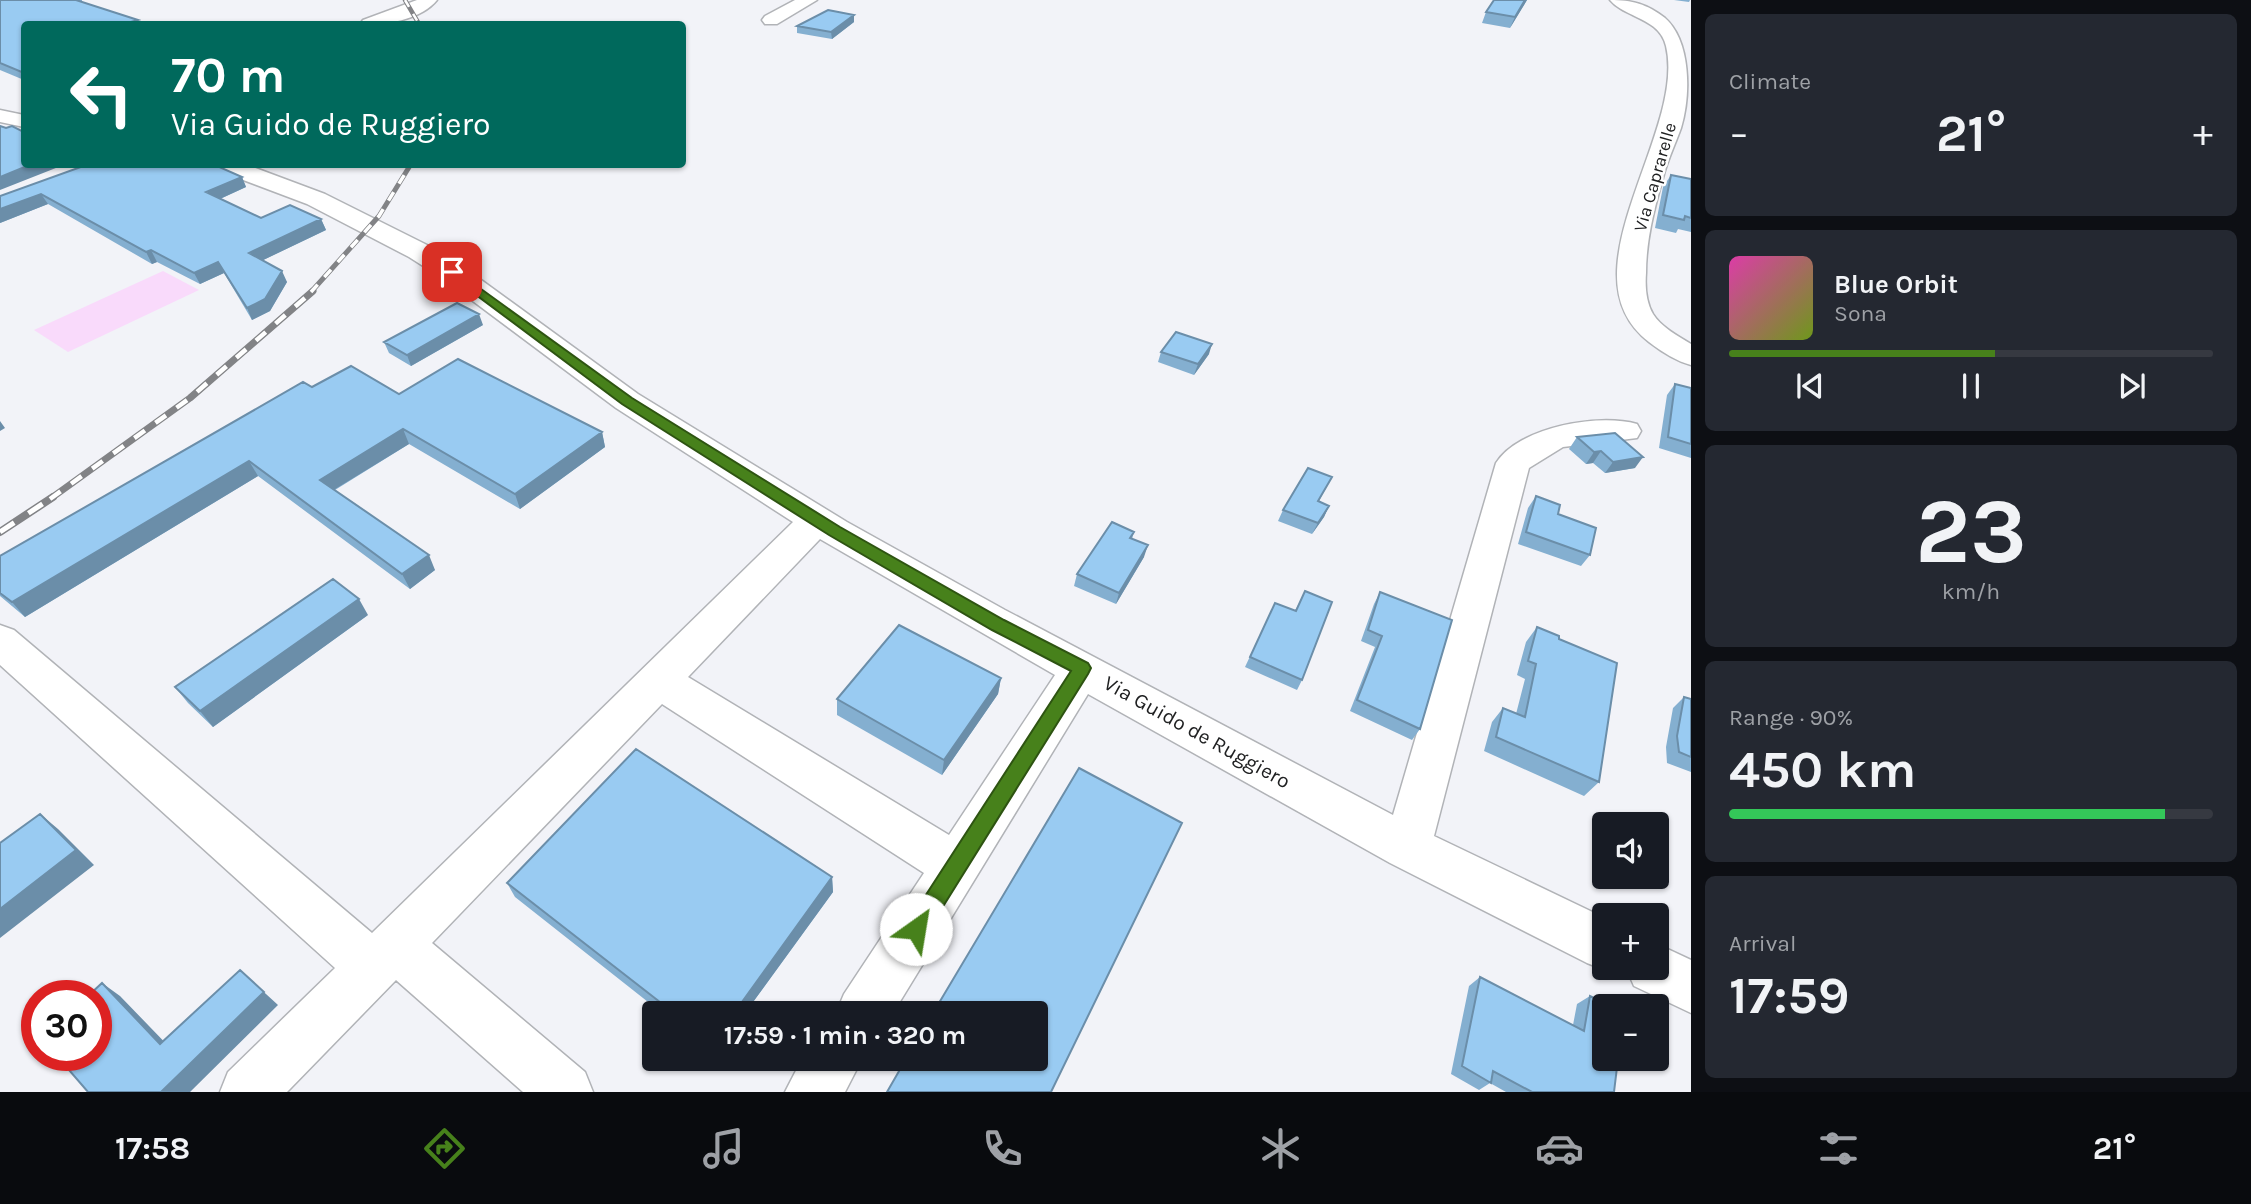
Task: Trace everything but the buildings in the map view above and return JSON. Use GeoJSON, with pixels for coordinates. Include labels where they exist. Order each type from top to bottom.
{"type":"FeatureCollection","features":[{"type":"Feature","properties":{"kind":"street"},"geometry":{"type":"LineString","coordinates":[[373,21],[393,7],[421,6],[428,0]]}},
{"type":"Feature","properties":{"kind":"street"},"geometry":{"type":"LineString","coordinates":[[771,20],[808,0]]}},
{"type":"Feature","properties":{"kind":"street","name":"Via Caprarelle"},"geometry":{"type":"LineString","coordinates":[[1619,0],[1659,23],[1684,46],[1672,123],[1656,159],[1638,233],[1631,287],[1633,302],[1640,317],[1654,331],[1691,356]]}},
{"type":"Feature","properties":{"kind":"street"},"geometry":{"type":"LineString","coordinates":[[0,116],[21,120]]}},
{"type":"Feature","properties":{"kind":"street","name":"Via Guido de Ruggiero"},"geometry":{"type":"LineString","coordinates":[[233,168],[316,199],[429,258],[452,272],[627,401],[817,520],[991,621],[1082,668],[1407,847],[1592,938]]}},
{"type":"Feature","properties":{"kind":"street"},"geometry":{"type":"LineString","coordinates":[[1407,847],[1513,463],[1527,450],[1545,440],[1625,431]]}},
{"type":"Feature","properties":{"kind":"street"},"geometry":{"type":"LineString","coordinates":[[248,1092],[817,520]]}},
{"type":"Feature","properties":{"kind":"street"},"geometry":{"type":"LineString","coordinates":[[0,642],[384,956],[565,1092]]}},
{"type":"Feature","properties":{"kind":"street"},"geometry":{"type":"LineString","coordinates":[[871,1001],[1082,668]]}},
{"type":"Feature","properties":{"kind":"street"},"geometry":{"type":"LineString","coordinates":[[668,686],[956,866]]}},
{"type":"Feature","properties":{"kind":"street"},"geometry":{"type":"LineString","coordinates":[[1669,976],[1691,987]]}},
{"type":"Feature","properties":{"kind":"street"},"geometry":{"type":"LineString","coordinates":[[813,1092],[826,1071]]}},
{"type":"Feature","properties":{"kind":"shaded area"},"geometry":{"type":"Polygon","coordinates":[[[163,271],[199,290],[68,352],[34,330],[163,271]]]}},
{"type":"Feature","properties":{"kind":"railway"},"geometry":{"type":"LineString","coordinates":[[405,0],[417,21]]}},
{"type":"Feature","properties":{"kind":"railway"},"geometry":{"type":"LineString","coordinates":[[311,292],[379,216],[409,168]]}},
{"type":"Feature","properties":{"kind":"railway"},"geometry":{"type":"LineString","coordinates":[[50,499],[190,398],[313,291]]}},
{"type":"Feature","properties":{"kind":"railway"},"geometry":{"type":"LineString","coordinates":[[0,532],[50,499]]}},
{"type":"Feature","properties":{"kind":"route"},"geometry":{"type":"LineString","coordinates":[[452,272],[627,401],[834,531],[998,625],[1082,668],[916,929]]}}]}
